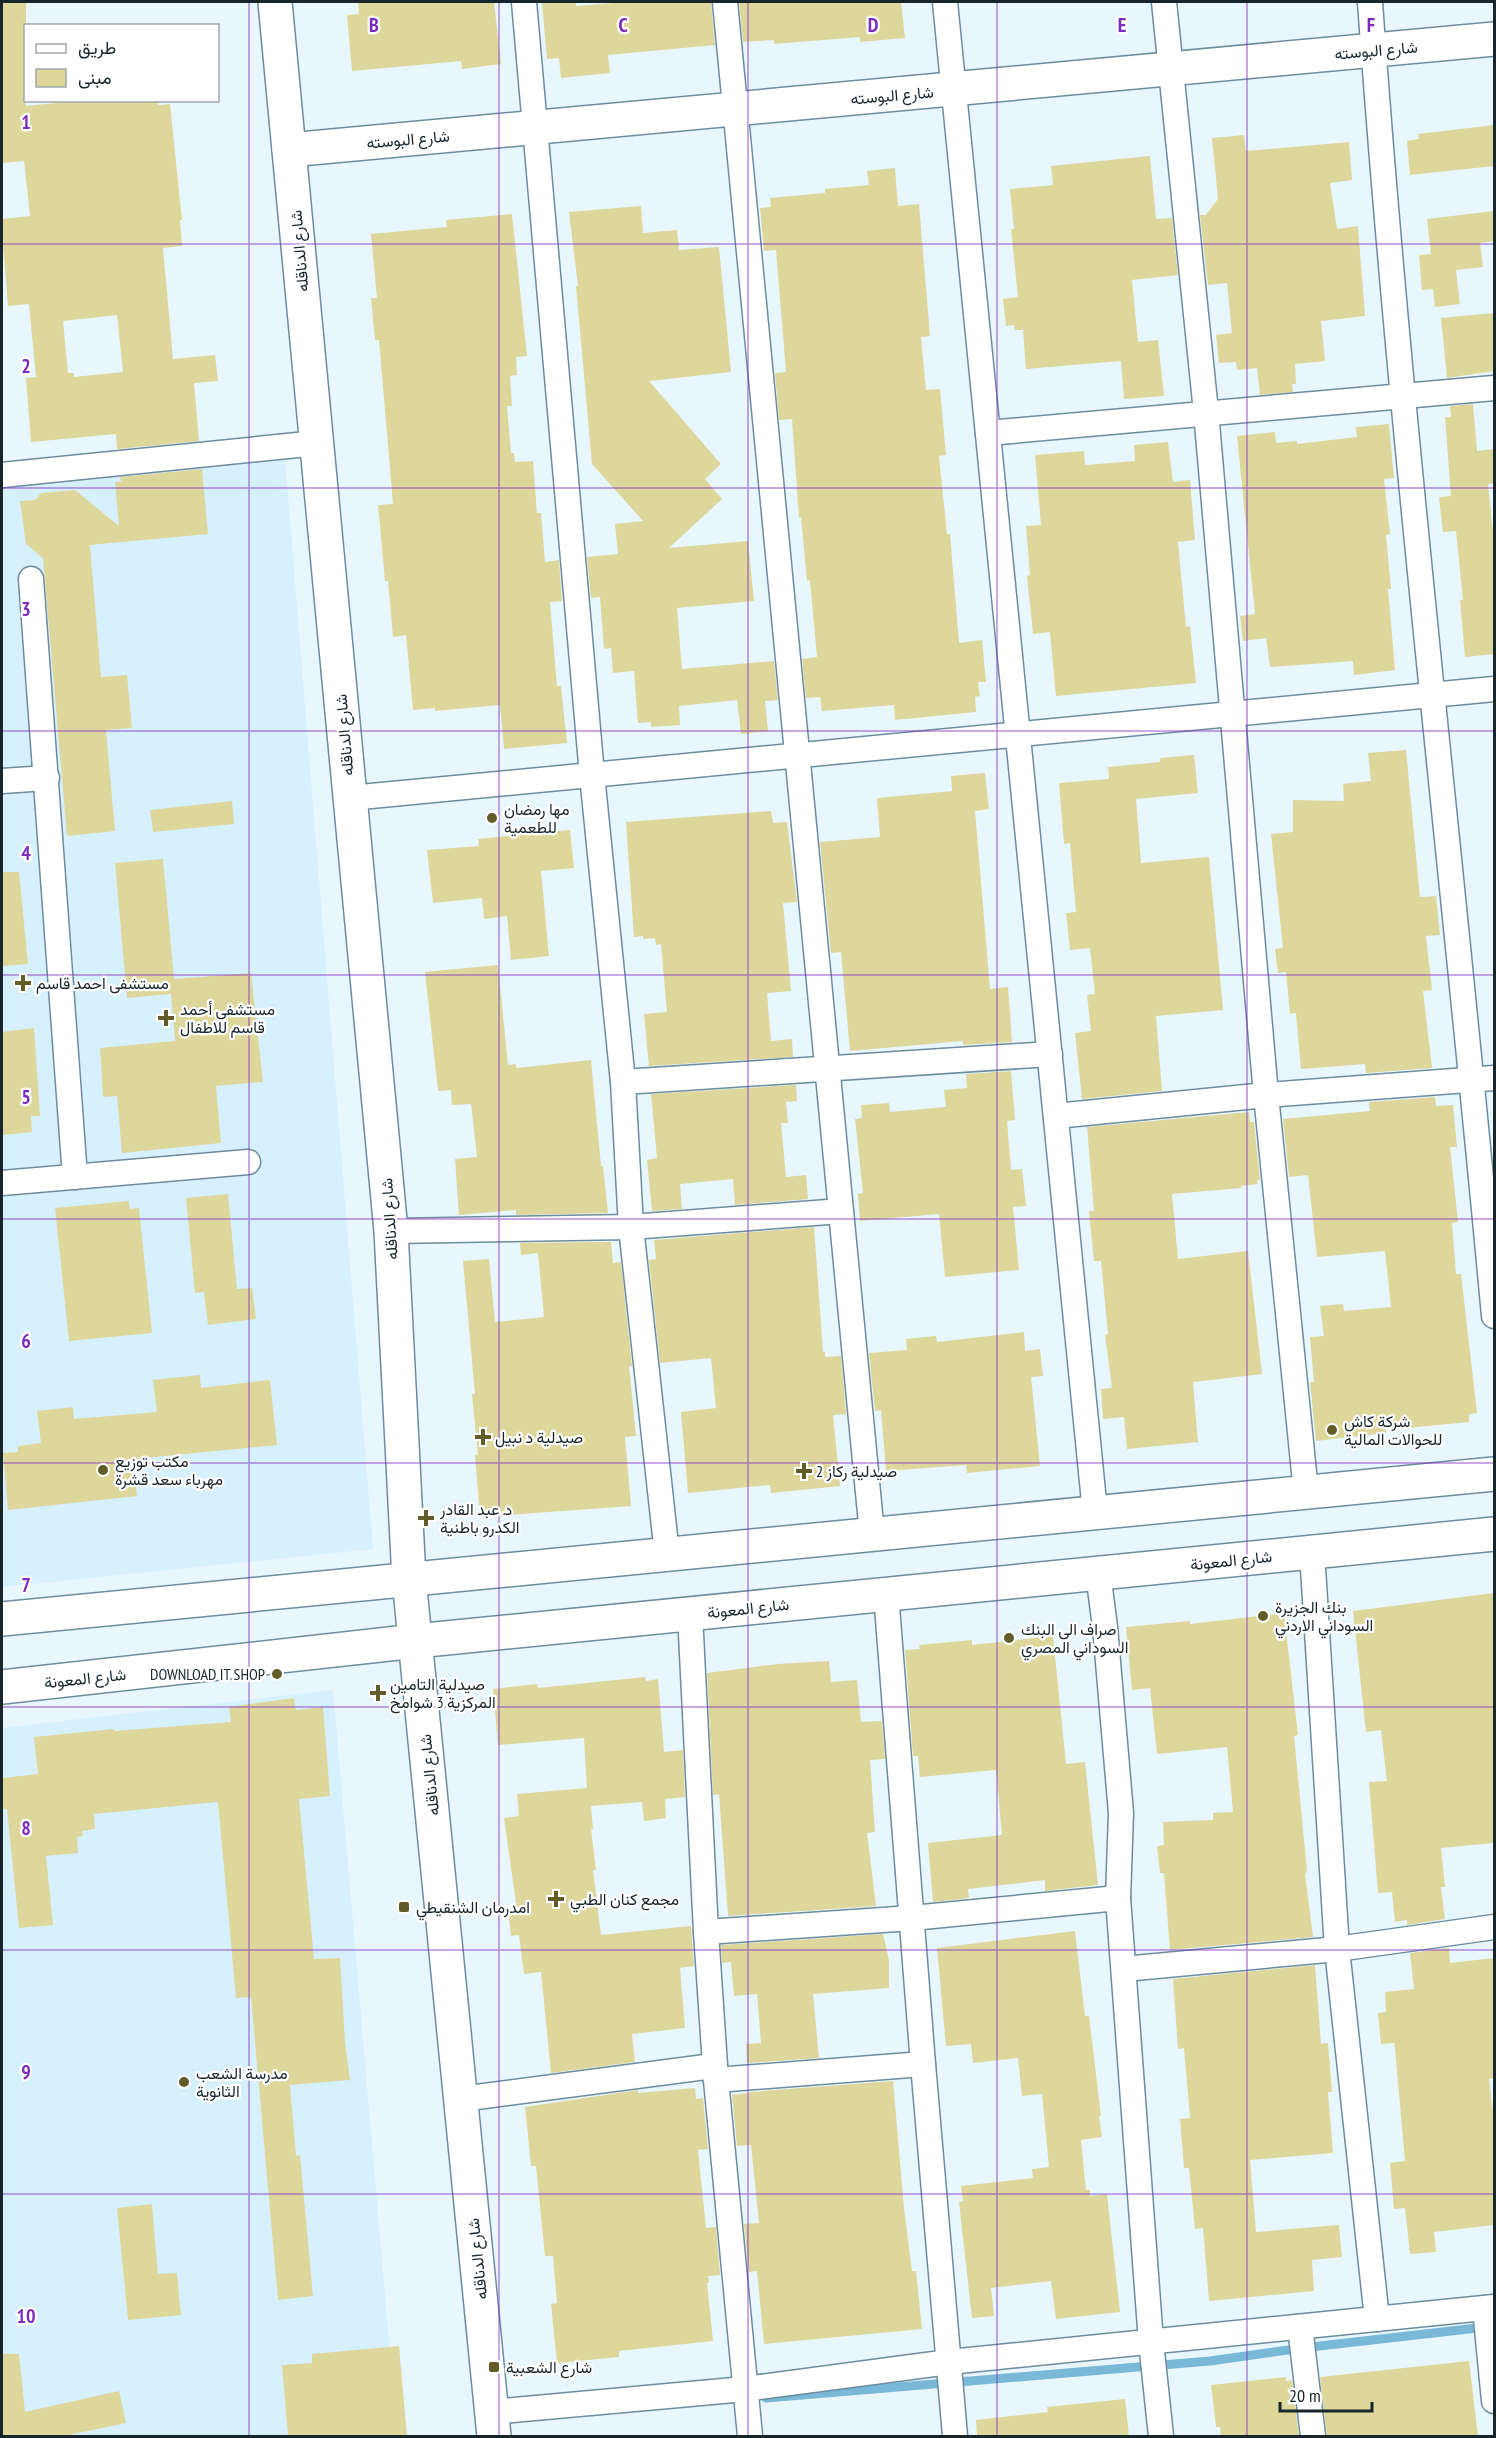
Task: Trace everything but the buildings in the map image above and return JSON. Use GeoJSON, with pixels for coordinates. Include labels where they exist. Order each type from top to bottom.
{"type":"FeatureCollection","features":[{"type":"Feature","properties":{"kind":"main road","name":"شارع الدناقله"},"geometry":{"type":"LineString","coordinates":[[275,2],[391,1231],[410,1579],[493,2424]]}},
{"type":"Feature","properties":{"kind":"main road","name":"شارع البوسته"},"geometry":{"type":"LineString","coordinates":[[289,150],[1494,39]]}},
{"type":"Feature","properties":{"kind":"main road"},"geometry":{"type":"LineString","coordinates":[[2,1620],[1494,1473]]}},
{"type":"Feature","properties":{"kind":"main road","name":"شارع المعونة"},"geometry":{"type":"LineString","coordinates":[[2,1687],[416,1641],[1494,1534]]}},
{"type":"Feature","properties":{"kind":"street"},"geometry":{"type":"LineString","coordinates":[[524,2],[592,775],[623,1082],[631,1227],[667,1554]]}},
{"type":"Feature","properties":{"kind":"street"},"geometry":{"type":"LineString","coordinates":[[725,2],[872,1534]]}},
{"type":"Feature","properties":{"kind":"street"},"geometry":{"type":"LineString","coordinates":[[945,2],[1095,1512]]}},
{"type":"Feature","properties":{"kind":"street"},"geometry":{"type":"LineString","coordinates":[[1164,2],[1206,412],[1266,1095],[1306,1492]]}},
{"type":"Feature","properties":{"kind":"street"},"geometry":{"type":"LineString","coordinates":[[1370,2],[1402,397],[1432,695],[1484,1079],[1494,1316]]}},
{"type":"Feature","properties":{"kind":"street"},"geometry":{"type":"LineString","coordinates":[[988,434],[1206,412],[1494,388]]}},
{"type":"Feature","properties":{"kind":"street"},"geometry":{"type":"LineString","coordinates":[[2,475],[317,443]]}},
{"type":"Feature","properties":{"kind":"street"},"geometry":{"type":"LineString","coordinates":[[31,579],[75,1177]]}},
{"type":"Feature","properties":{"kind":"street"},"geometry":{"type":"LineString","coordinates":[[350,798],[1494,689]]}},
{"type":"Feature","properties":{"kind":"street"},"geometry":{"type":"LineString","coordinates":[[2,781],[47,778]]}},
{"type":"Feature","properties":{"kind":"street"},"geometry":{"type":"LineString","coordinates":[[623,1082],[1050,1054]]}},
{"type":"Feature","properties":{"kind":"street"},"geometry":{"type":"LineString","coordinates":[[1056,1116],[1266,1095],[1484,1079]]}},
{"type":"Feature","properties":{"kind":"street"},"geometry":{"type":"LineString","coordinates":[[2,1183],[248,1162]]}},
{"type":"Feature","properties":{"kind":"street"},"geometry":{"type":"LineString","coordinates":[[391,1231],[631,1227],[841,1211]]}},
{"type":"Feature","properties":{"kind":"street"},"geometry":{"type":"LineString","coordinates":[[1312,1552],[1337,1949],[1377,2319]]}},
{"type":"Feature","properties":{"kind":"street"},"geometry":{"type":"LineString","coordinates":[[1098,1573],[1105,1627],[1121,1813],[1118,1898],[1151,2342],[1161,2436]]}},
{"type":"Feature","properties":{"kind":"street"},"geometry":{"type":"LineString","coordinates":[[886,1594],[955,2436]]}},
{"type":"Feature","properties":{"kind":"street"},"geometry":{"type":"LineString","coordinates":[[690,1614],[716,2080],[750,2436]]}},
{"type":"Feature","properties":{"kind":"street"},"geometry":{"type":"LineString","coordinates":[[706,1932],[912,1918],[1118,1898]]}},
{"type":"Feature","properties":{"kind":"street"},"geometry":{"type":"LineString","coordinates":[[1124,1969],[1337,1949],[1494,1927]]}},
{"type":"Feature","properties":{"kind":"street"},"geometry":{"type":"LineString","coordinates":[[716,2080],[923,2064]]}},
{"type":"Feature","properties":{"kind":"street"},"geometry":{"type":"LineString","coordinates":[[461,2099],[713,2066],[716,2080]]}},
{"type":"Feature","properties":{"kind":"street"},"geometry":{"type":"LineString","coordinates":[[493,2424],[950,2362],[1490,2307],[1494,2401]]}},
{"type":"Feature","properties":{"kind":"street"},"geometry":{"type":"LineString","coordinates":[[1300,2327],[1313,2436]]}},
{"type":"Feature","properties":{"kind":"shaded area","name":"مستشفى أحمد قاسم للاطفال"},"geometry":{"type":"Polygon","coordinates":[[[285,458],[373,1549],[2,1587],[2,486],[285,458]]]}},
{"type":"Feature","properties":{"kind":"shaded area","name":"مدرسة الشعب الثانوية"},"geometry":{"type":"Polygon","coordinates":[[[333,1690],[397,2436],[2,2436],[2,1728],[333,1690]]]}},
{"type":"Feature","properties":{"kind":"waterway"},"geometry":{"type":"LineString","coordinates":[[766,2398],[1210,2361],[1486,2327]]}},
{"type":"Feature","properties":{"kind":"place","name":"مها رمضان للطعمية"},"geometry":{"type":"Point","coordinates":[492,818]}},
{"type":"Feature","properties":{"kind":"place","name":"مستشفى احمد قاسم"},"geometry":{"type":"Point","coordinates":[23,983]}},
{"type":"Feature","properties":{"kind":"place","name":"مستشفى أحمد قاسم للاطفال"},"geometry":{"type":"Point","coordinates":[166,1018]}},
{"type":"Feature","properties":{"kind":"place","name":"شركة كاش للحوالات المالية"},"geometry":{"type":"Point","coordinates":[1332,1430]}},
{"type":"Feature","properties":{"kind":"place","name":"صيدلية د نبيل"},"geometry":{"type":"Point","coordinates":[483,1437]}},
{"type":"Feature","properties":{"kind":"place","name":"مكتب توزيع مهرباء سعد قشرة"},"geometry":{"type":"Point","coordinates":[103,1470]}},
{"type":"Feature","properties":{"kind":"place","name":"صيدلية ركاز 2"},"geometry":{"type":"Point","coordinates":[804,1471]}},
{"type":"Feature","properties":{"kind":"place","name":"د. عبد القادر الكدرو باطنية"},"geometry":{"type":"Point","coordinates":[426,1518]}},
{"type":"Feature","properties":{"kind":"place","name":"بنك الجزيرة السوداني الاردني"},"geometry":{"type":"Point","coordinates":[1263,1616]}},
{"type":"Feature","properties":{"kind":"place","name":"صراف الي البنك السوداني المصري"},"geometry":{"type":"Point","coordinates":[1009,1638]}},
{"type":"Feature","properties":{"kind":"place","name":"DOWNLOAD IT SHOP"},"geometry":{"type":"Point","coordinates":[277,1674]}},
{"type":"Feature","properties":{"kind":"place","name":"صيدلية التامين المركزية 3 شوامخ"},"geometry":{"type":"Point","coordinates":[378,1693]}},
{"type":"Feature","properties":{"kind":"place","name":"مجمع كنان الطبي"},"geometry":{"type":"Point","coordinates":[556,1899]}},
{"type":"Feature","properties":{"kind":"place","name":"امدرمان الشنقيطي"},"geometry":{"type":"Point","coordinates":[404,1907]}},
{"type":"Feature","properties":{"kind":"place","name":"مدرسة الشعب الثانوية"},"geometry":{"type":"Point","coordinates":[184,2082]}},
{"type":"Feature","properties":{"kind":"place","name":"شارع الشعبية"},"geometry":{"type":"Point","coordinates":[494,2367]}}]}
